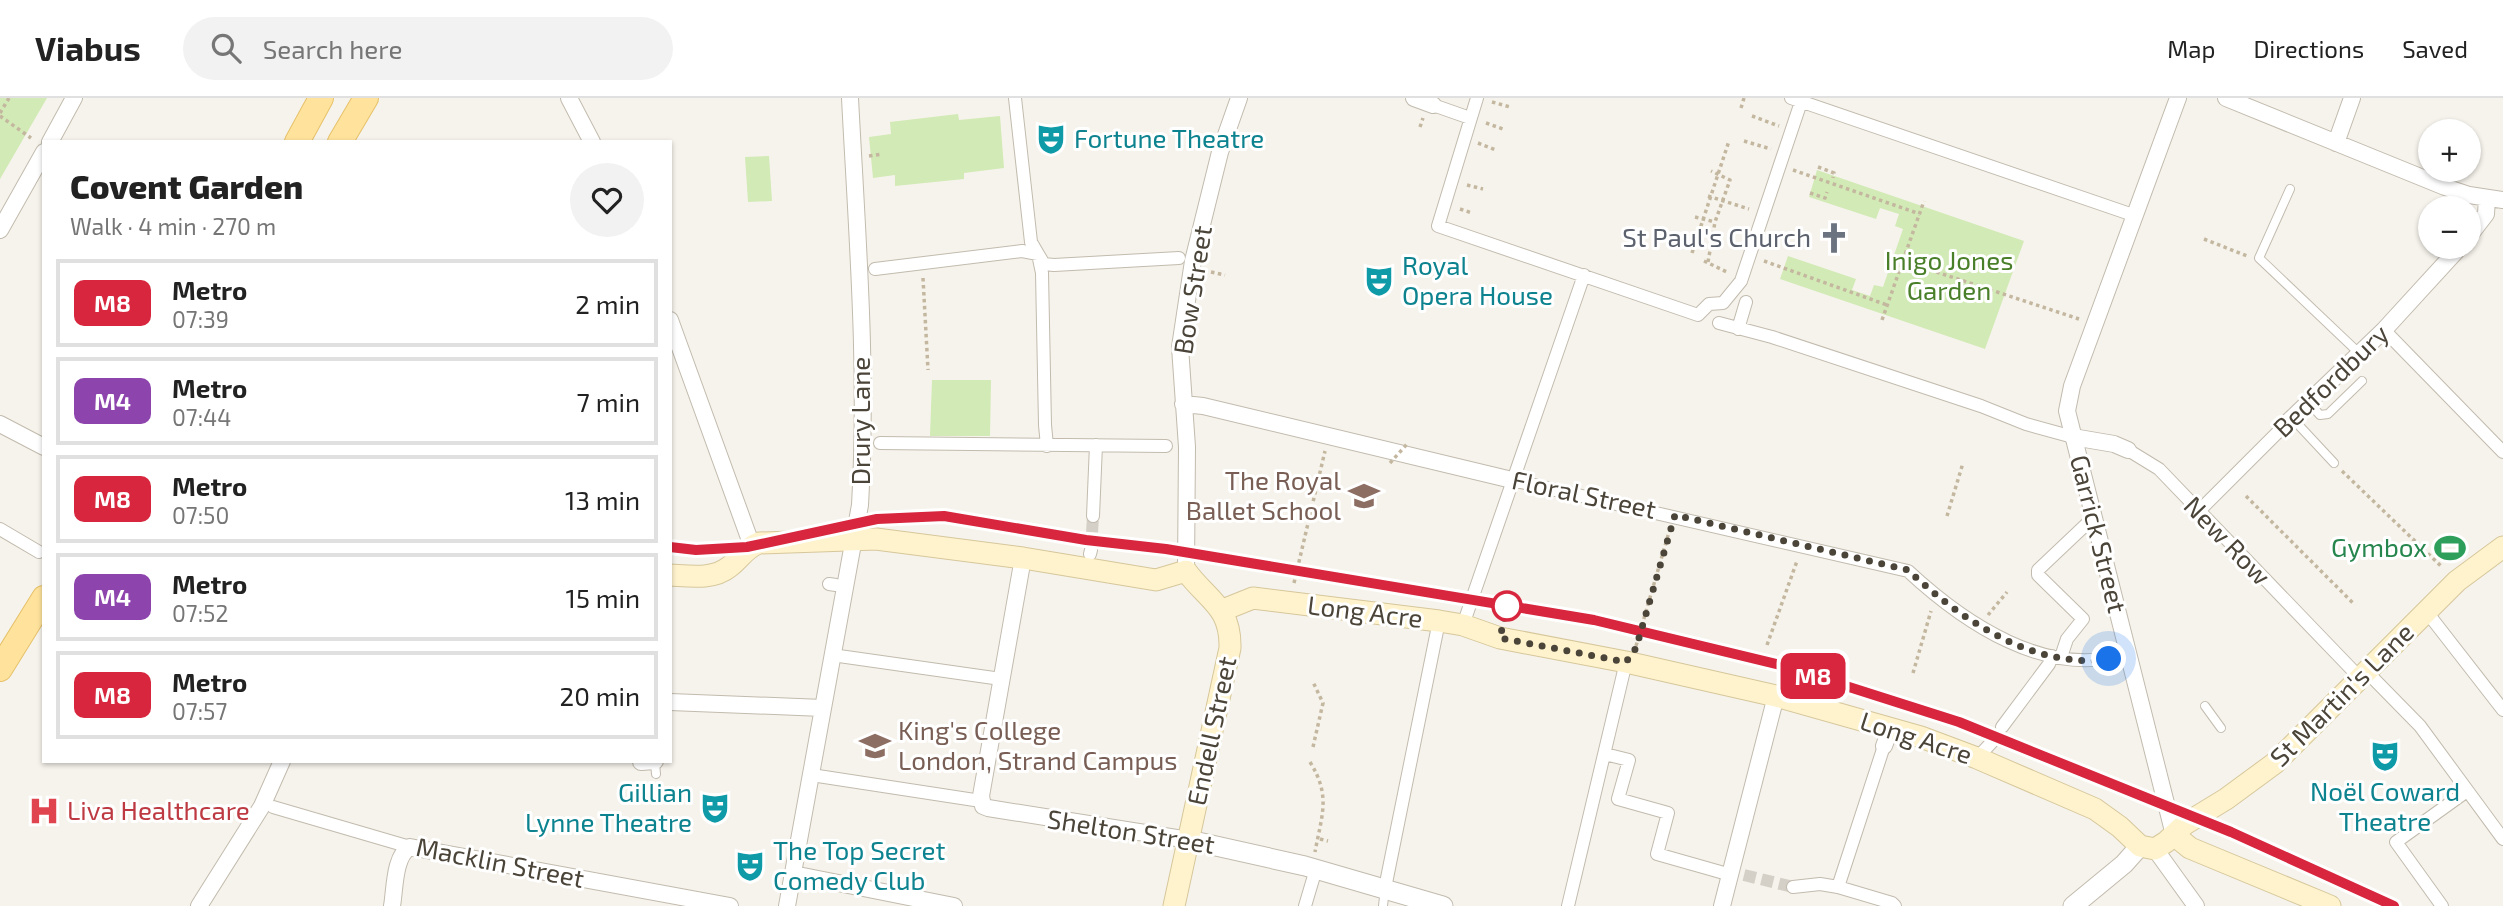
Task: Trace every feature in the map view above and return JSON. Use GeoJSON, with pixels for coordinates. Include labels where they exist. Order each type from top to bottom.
{"type":"FeatureCollection","features":[{"type":"Feature","properties":{"kind":"main road"},"geometry":{"type":"LineString","coordinates":[[298,140],[321,98]]}},
{"type":"Feature","properties":{"kind":"main road"},"geometry":{"type":"LineString","coordinates":[[338,140],[356,98]]}},
{"type":"Feature","properties":{"kind":"main road"},"geometry":{"type":"LineString","coordinates":[[338,140],[366,98]]}},
{"type":"Feature","properties":{"kind":"main road"},"geometry":{"type":"LineString","coordinates":[[672,575],[717,574],[759,543],[876,539],[1023,558],[1156,580],[1186,570],[1223,610]]}},
{"type":"Feature","properties":{"kind":"main road","name":"St Martin's Lane"},"geometry":{"type":"LineString","coordinates":[[2148,847],[2174,835],[2254,773],[2275,763],[2365,676],[2457,581],[2503,547]]}},
{"type":"Feature","properties":{"kind":"main road","name":"Long Acre"},"geometry":{"type":"LineString","coordinates":[[1223,610],[1253,598],[1438,621],[1463,625],[1500,638],[1626,662],[1776,696],[1887,737],[1977,758],[2095,808],[2148,847]]}},
{"type":"Feature","properties":{"kind":"main road"},"geometry":{"type":"LineString","coordinates":[[0,669],[42,601]]}},
{"type":"Feature","properties":{"kind":"main road","name":"Endell Street"},"geometry":{"type":"LineString","coordinates":[[1174,906],[1230,648],[1229,627],[1223,610]]}},
{"type":"Feature","properties":{"kind":"main road"},"geometry":{"type":"LineString","coordinates":[[2174,835],[2190,848],[2330,906]]}},
{"type":"Feature","properties":{"kind":"street"},"geometry":{"type":"LineString","coordinates":[[51,140],[74,98]]}},
{"type":"Feature","properties":{"kind":"street"},"geometry":{"type":"LineString","coordinates":[[569,98],[591,140]]}},
{"type":"Feature","properties":{"kind":"street","name":"Drury Lane"},"geometry":{"type":"LineString","coordinates":[[787,906],[860,505],[864,444],[861,270],[850,98]]}},
{"type":"Feature","properties":{"kind":"street"},"geometry":{"type":"LineString","coordinates":[[1015,98],[1031,242],[1044,264],[1179,258]]}},
{"type":"Feature","properties":{"kind":"street","name":"Bow Street"},"geometry":{"type":"LineString","coordinates":[[1186,570],[1187,447],[1180,347],[1191,270],[1220,152],[1239,98]]}},
{"type":"Feature","properties":{"kind":"street"},"geometry":{"type":"LineString","coordinates":[[1413,98],[1470,118]]}},
{"type":"Feature","properties":{"kind":"street"},"geometry":{"type":"LineString","coordinates":[[1477,98],[1437,226],[1698,315],[1709,304],[1723,303],[1736,290],[1742,277],[1796,100],[2133,215]]}},
{"type":"Feature","properties":{"kind":"street","name":"Garrick Street"},"geometry":{"type":"LineString","coordinates":[[2174,835],[2067,411],[2068,398],[2178,98]]}},
{"type":"Feature","properties":{"kind":"street"},"geometry":{"type":"LineString","coordinates":[[2226,98],[2445,187],[2495,199],[2481,220]]}},
{"type":"Feature","properties":{"kind":"street"},"geometry":{"type":"LineString","coordinates":[[2336,143],[2352,98]]}},
{"type":"Feature","properties":{"kind":"street"},"geometry":{"type":"LineString","coordinates":[[0,230],[42,156]]}},
{"type":"Feature","properties":{"kind":"street"},"geometry":{"type":"LineString","coordinates":[[875,268],[1022,251],[1038,254]]}},
{"type":"Feature","properties":{"kind":"street"},"geometry":{"type":"LineString","coordinates":[[1038,254],[1042,273],[1047,446]]}},
{"type":"Feature","properties":{"kind":"street","name":"Bedfordbury"},"geometry":{"type":"LineString","coordinates":[[2198,512],[2384,330],[2449,259]]}},
{"type":"Feature","properties":{"kind":"street"},"geometry":{"type":"LineString","coordinates":[[1463,625],[1584,275]]}},
{"type":"Feature","properties":{"kind":"street"},"geometry":{"type":"LineString","coordinates":[[1738,329],[1746,302]]}},
{"type":"Feature","properties":{"kind":"street"},"geometry":{"type":"LineString","coordinates":[[1719,323],[1772,337],[2073,437]]}},
{"type":"Feature","properties":{"kind":"street"},"geometry":{"type":"LineString","coordinates":[[672,326],[752,546]]}},
{"type":"Feature","properties":{"kind":"street"},"geometry":{"type":"LineString","coordinates":[[2384,330],[2503,452]]}},
{"type":"Feature","properties":{"kind":"street","name":"Floral Street"},"geometry":{"type":"LineString","coordinates":[[1183,404],[1203,406],[1908,570],[1935,595],[1981,626],[2015,644],[2057,656],[2102,660],[2128,653]]}},
{"type":"Feature","properties":{"kind":"street"},"geometry":{"type":"LineString","coordinates":[[0,424],[42,446]]}},
{"type":"Feature","properties":{"kind":"street","name":"New Row"},"geometry":{"type":"LineString","coordinates":[[2073,437],[2114,444],[2159,469],[2198,512],[2365,676],[2420,726],[2503,839]]}},
{"type":"Feature","properties":{"kind":"street"},"geometry":{"type":"LineString","coordinates":[[880,443],[1166,446]]}},
{"type":"Feature","properties":{"kind":"street"},"geometry":{"type":"LineString","coordinates":[[1093,516],[1096,445]]}},
{"type":"Feature","properties":{"kind":"street"},"geometry":{"type":"LineString","coordinates":[[2002,727],[2083,619],[2038,575],[2038,570],[2095,516]]}},
{"type":"Feature","properties":{"kind":"street"},"geometry":{"type":"LineString","coordinates":[[0,529],[39,552]]}},
{"type":"Feature","properties":{"kind":"street"},"geometry":{"type":"LineString","coordinates":[[981,801],[1023,558]]}},
{"type":"Feature","properties":{"kind":"street"},"geometry":{"type":"LineString","coordinates":[[2426,611],[2503,710]]}},
{"type":"Feature","properties":{"kind":"street"},"geometry":{"type":"LineString","coordinates":[[1384,897],[1438,621]]}},
{"type":"Feature","properties":{"kind":"street"},"geometry":{"type":"LineString","coordinates":[[832,654],[1002,679]]}},
{"type":"Feature","properties":{"kind":"street"},"geometry":{"type":"LineString","coordinates":[[1569,906],[1626,662]]}},
{"type":"Feature","properties":{"kind":"street"},"geometry":{"type":"LineString","coordinates":[[1722,906],[1736,873],[1776,696]]}},
{"type":"Feature","properties":{"kind":"street"},"geometry":{"type":"LineString","coordinates":[[672,702],[823,708]]}},
{"type":"Feature","properties":{"kind":"street"},"geometry":{"type":"LineString","coordinates":[[1838,887],[1887,737]]}},
{"type":"Feature","properties":{"kind":"street"},"geometry":{"type":"LineString","coordinates":[[1977,758],[1992,742]]}},
{"type":"Feature","properties":{"kind":"street"},"geometry":{"type":"LineString","coordinates":[[1605,754],[1629,760],[1618,799]]}},
{"type":"Feature","properties":{"kind":"street"},"geometry":{"type":"LineString","coordinates":[[199,906],[262,806],[281,763]]}},
{"type":"Feature","properties":{"kind":"street","name":"Shelton Street"},"geometry":{"type":"LineString","coordinates":[[818,776],[981,801],[988,808],[1315,862],[1384,897],[1437,901]]}},
{"type":"Feature","properties":{"kind":"street"},"geometry":{"type":"LineString","coordinates":[[2442,906],[2396,842],[2467,791]]}},
{"type":"Feature","properties":{"kind":"street"},"geometry":{"type":"LineString","coordinates":[[1595,795],[1668,813],[1657,854],[1736,873]]}},
{"type":"Feature","properties":{"kind":"street","name":"Macklin Street"},"geometry":{"type":"LineString","coordinates":[[273,807],[410,847],[730,906]]}},
{"type":"Feature","properties":{"kind":"street"},"geometry":{"type":"LineString","coordinates":[[391,906],[400,857],[410,847]]}},
{"type":"Feature","properties":{"kind":"street"},"geometry":{"type":"LineString","coordinates":[[2073,906],[2148,847],[2196,906]]}},
{"type":"Feature","properties":{"kind":"street"},"geometry":{"type":"LineString","coordinates":[[1305,906],[1315,862]]}},
{"type":"Feature","properties":{"kind":"street"},"geometry":{"type":"LineString","coordinates":[[793,874],[954,906]]}},
{"type":"Feature","properties":{"kind":"street"},"geometry":{"type":"LineString","coordinates":[[1793,887],[1820,884],[1838,887],[1895,906]]}},
{"type":"Feature","properties":{"kind":"lane"},"geometry":{"type":"LineString","coordinates":[[2290,189],[2259,258],[2359,353]]}},
{"type":"Feature","properties":{"kind":"lane"},"geometry":{"type":"LineString","coordinates":[[2309,403],[2320,415],[2328,414],[2362,381]]}},
{"type":"Feature","properties":{"kind":"lane"},"geometry":{"type":"LineString","coordinates":[[2290,421],[2334,463]]}},
{"type":"Feature","properties":{"kind":"lane"},"geometry":{"type":"LineString","coordinates":[[2205,706],[2221,728]]}},
{"type":"Feature","properties":{"kind":"path"},"geometry":{"type":"LineString","coordinates":[[9,98],[0,115],[31,138]]}},
{"type":"Feature","properties":{"kind":"path"},"geometry":{"type":"LineString","coordinates":[[1741,108],[1744,98]]}},
{"type":"Feature","properties":{"kind":"path"},"geometry":{"type":"LineString","coordinates":[[1502,106],[1510,107]]}},
{"type":"Feature","properties":{"kind":"path"},"geometry":{"type":"LineString","coordinates":[[1752,116],[1764,122]]}},
{"type":"Feature","properties":{"kind":"path"},"geometry":{"type":"LineString","coordinates":[[1692,253],[1729,141]]}},
{"type":"Feature","properties":{"kind":"path"},"geometry":{"type":"LineString","coordinates":[[1744,141],[1757,144]]}},
{"type":"Feature","properties":{"kind":"path"},"geometry":{"type":"LineString","coordinates":[[1489,147],[1496,150]]}},
{"type":"Feature","properties":{"kind":"path"},"geometry":{"type":"LineString","coordinates":[[867,156],[882,154]]}},
{"type":"Feature","properties":{"kind":"path"},"geometry":{"type":"LineString","coordinates":[[1818,167],[1834,173],[1833,178]]}},
{"type":"Feature","properties":{"kind":"path"},"geometry":{"type":"LineString","coordinates":[[1711,171],[1730,180],[1715,222],[1706,262],[1717,268]]}},
{"type":"Feature","properties":{"kind":"path"},"geometry":{"type":"LineString","coordinates":[[1802,173],[1920,214]]}},
{"type":"Feature","properties":{"kind":"path"},"geometry":{"type":"LineString","coordinates":[[1470,186],[1483,189]]}},
{"type":"Feature","properties":{"kind":"path"},"geometry":{"type":"LineString","coordinates":[[1810,193],[1825,198],[1827,192]]}},
{"type":"Feature","properties":{"kind":"path"},"geometry":{"type":"LineString","coordinates":[[1709,196],[1736,205]]}},
{"type":"Feature","properties":{"kind":"path"},"geometry":{"type":"LineString","coordinates":[[1882,320],[1924,201]]}},
{"type":"Feature","properties":{"kind":"path"},"geometry":{"type":"LineString","coordinates":[[1463,210],[1472,213]]}},
{"type":"Feature","properties":{"kind":"path"},"geometry":{"type":"LineString","coordinates":[[1695,218],[1715,222]]}},
{"type":"Feature","properties":{"kind":"path"},"geometry":{"type":"LineString","coordinates":[[2204,239],[2251,258],[2259,258]]}},
{"type":"Feature","properties":{"kind":"path"},"geometry":{"type":"LineString","coordinates":[[1903,261],[2094,325]]}},
{"type":"Feature","properties":{"kind":"path"},"geometry":{"type":"LineString","coordinates":[[922,262],[928,370]]}},
{"type":"Feature","properties":{"kind":"path"},"geometry":{"type":"LineString","coordinates":[[1767,262],[1887,305]]}},
{"type":"Feature","properties":{"kind":"path"},"geometry":{"type":"LineString","coordinates":[[1210,272],[1225,275]]}},
{"type":"Feature","properties":{"kind":"path"},"geometry":{"type":"LineString","coordinates":[[1293,589],[1328,437]]}},
{"type":"Feature","properties":{"kind":"path"},"geometry":{"type":"LineString","coordinates":[[1390,463],[1408,443]]}},
{"type":"Feature","properties":{"kind":"path"},"geometry":{"type":"LineString","coordinates":[[1947,516],[1963,463]]}},
{"type":"Feature","properties":{"kind":"path"},"geometry":{"type":"LineString","coordinates":[[2334,463],[2457,581]]}},
{"type":"Feature","properties":{"kind":"path"},"geometry":{"type":"LineString","coordinates":[[2246,496],[2355,605]]}},
{"type":"Feature","properties":{"kind":"path"},"geometry":{"type":"LineString","coordinates":[[1626,662],[1636,648],[1675,515]]}},
{"type":"Feature","properties":{"kind":"path"},"geometry":{"type":"LineString","coordinates":[[1767,645],[1802,547]]}},
{"type":"Feature","properties":{"kind":"path"},"geometry":{"type":"LineString","coordinates":[[1981,626],[2007,592]]}},
{"type":"Feature","properties":{"kind":"path"},"geometry":{"type":"LineString","coordinates":[[1913,673],[1935,595]]}},
{"type":"Feature","properties":{"kind":"path"},"geometry":{"type":"LineString","coordinates":[[1313,682],[1323,703],[1313,747]]}},
{"type":"Feature","properties":{"kind":"path"},"geometry":{"type":"LineString","coordinates":[[1310,762],[1319,777],[1325,797],[1315,862]]}},
{"type":"Feature","properties":{"kind":"path"},"geometry":{"type":"LineString","coordinates":[[1320,839],[1328,841]]}},
{"type":"Feature","properties":{"kind":"green space"},"geometry":{"type":"Polygon","coordinates":[[[0,98],[47,98],[0,179],[0,98]]]}},
{"type":"Feature","properties":{"kind":"green space"},"geometry":{"type":"Polygon","coordinates":[[[958,114],[959,120],[1000,116],[1004,168],[964,173],[964,179],[895,186],[895,175],[873,178],[869,137],[891,134],[890,122],[958,114]]]}},
{"type":"Feature","properties":{"kind":"green space"},"geometry":{"type":"Polygon","coordinates":[[[769,156],[772,201],[748,202],[745,157],[769,156]]]}},
{"type":"Feature","properties":{"kind":"green space","name":"Inigo Jones Garden"},"geometry":{"type":"Polygon","coordinates":[[[1817,170],[2024,241],[1985,349],[1780,279],[1788,256],[1856,279],[1852,290],[1870,296],[1874,285],[1883,287],[1903,229],[1895,226],[1899,214],[1880,208],[1876,219],[1809,197],[1817,170]]]}},
{"type":"Feature","properties":{"kind":"green space"},"geometry":{"type":"Polygon","coordinates":[[[932,380],[991,380],[990,436],[930,436],[932,380]]]}},
{"type":"Feature","properties":{"kind":"tunnel"},"geometry":{"type":"LineString","coordinates":[[1091,550],[1093,516]]}},
{"type":"Feature","properties":{"kind":"tunnel"},"geometry":{"type":"LineString","coordinates":[[1744,875],[1793,887]]}},
{"type":"Feature","properties":{"kind":"metro line","name":"M8"},"geometry":{"type":"LineString","coordinates":[[672,547],[696,550],[747,547],[877,519],[944,516],[1086,540],[1166,549],[1594,620],[1780,665],[1959,722],[2231,832],[2394,906]]}},
{"type":"Feature","properties":{"kind":"place","name":"Fortune Theatre"},"geometry":{"type":"Point","coordinates":[1051,139]}},
{"type":"Feature","properties":{"kind":"place","name":"St Paul's Church"},"geometry":{"type":"Point","coordinates":[1834,238]}},
{"type":"Feature","properties":{"kind":"place","name":"Royal Opera House"},"geometry":{"type":"Point","coordinates":[1379,281]}},
{"type":"Feature","properties":{"kind":"place","name":"The Royal Ballet School"},"geometry":{"type":"Point","coordinates":[1364,496]}},
{"type":"Feature","properties":{"kind":"place","name":"Gymbox"},"geometry":{"type":"Point","coordinates":[2450,548]}},
{"type":"Feature","properties":{"kind":"place","name":"King's College London, Strand Campus"},"geometry":{"type":"Point","coordinates":[875,746]}},
{"type":"Feature","properties":{"kind":"place","name":"Noël Coward Theatre"},"geometry":{"type":"Point","coordinates":[2385,756]}},
{"type":"Feature","properties":{"kind":"place","name":"Gillian Lynne Theatre"},"geometry":{"type":"Point","coordinates":[715,808]}},
{"type":"Feature","properties":{"kind":"place","name":"Liva Healthcare"},"geometry":{"type":"Point","coordinates":[44,811]}},
{"type":"Feature","properties":{"kind":"place","name":"The Top Secret Comedy Club"},"geometry":{"type":"Point","coordinates":[750,866]}},
{"type":"Feature","properties":{"kind":"route"},"geometry":{"type":"LineString","coordinates":[[1507,606],[1500,638],[1626,662],[1636,648],[1675,515],[1908,570],[1935,595],[1981,626],[2015,644],[2052,656],[2109,659]]}}]}
